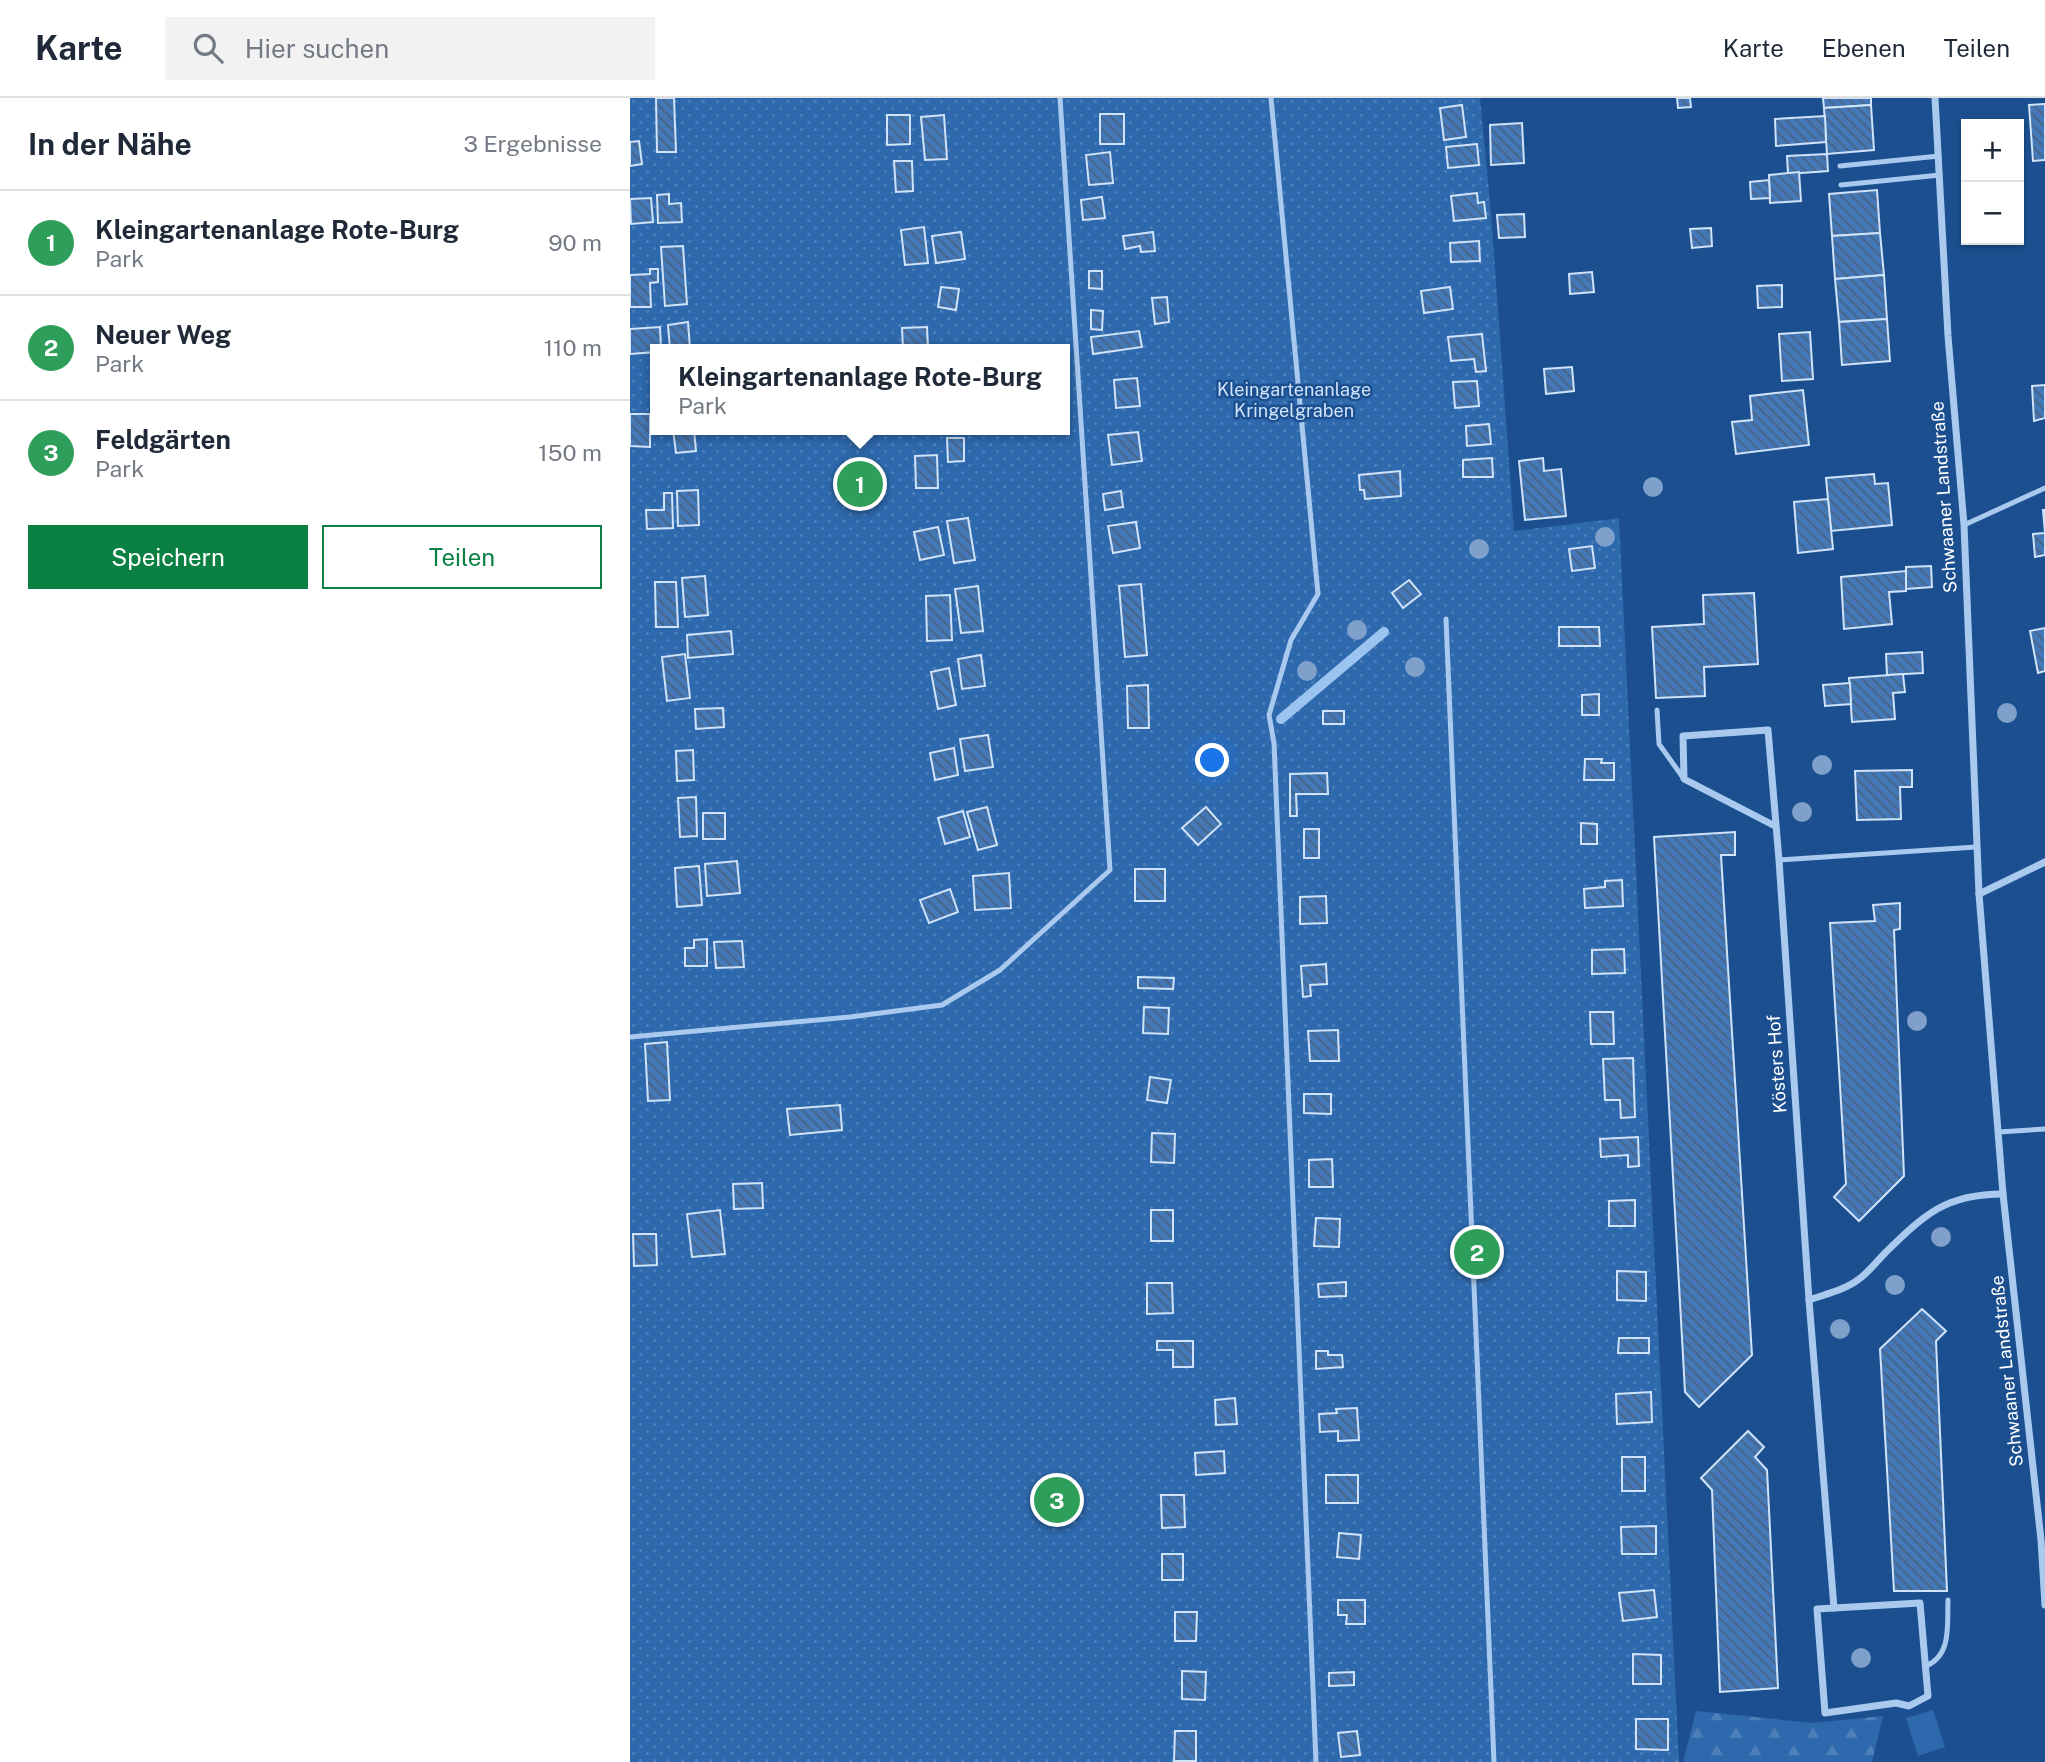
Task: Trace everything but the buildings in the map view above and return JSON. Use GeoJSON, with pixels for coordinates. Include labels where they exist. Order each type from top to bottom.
{"type":"FeatureCollection","features":[{"type":"Feature","properties":{"kind":"street","name":"Schwaaner Landstraße"},"geometry":{"type":"LineString","coordinates":[[1936,98],[1948,336],[1964,524],[1979,894],[2003,1194],[2041,1540],[2045,1605]]}},
{"type":"Feature","properties":{"kind":"street","name":"Kösters Hof"},"geometry":{"type":"LineString","coordinates":[[1684,779],[1683,736],[1768,730],[1834,1608]]}},
{"type":"Feature","properties":{"kind":"street"},"geometry":{"type":"LineString","coordinates":[[1684,779],[1775,826]]}},
{"type":"Feature","properties":{"kind":"street"},"geometry":{"type":"LineString","coordinates":[[1979,894],[2045,862]]}},
{"type":"Feature","properties":{"kind":"street"},"geometry":{"type":"LineString","coordinates":[[1809,1300],[1844,1288],[1859,1279],[1909,1230],[1946,1203],[1979,1194],[2003,1194]]}},
{"type":"Feature","properties":{"kind":"street"},"geometry":{"type":"LineString","coordinates":[[1920,1603],[1928,1696],[1909,1706],[1896,1703],[1825,1713],[1817,1609],[1834,1608],[1920,1603]]}},
{"type":"Feature","properties":{"kind":"lane"},"geometry":{"type":"LineString","coordinates":[[630,1037],[942,1006],[1000,970],[1110,870],[1060,98]]}},
{"type":"Feature","properties":{"kind":"lane"},"geometry":{"type":"LineString","coordinates":[[1271,98],[1318,594],[1291,640],[1269,715],[1274,743],[1316,1762]]}},
{"type":"Feature","properties":{"kind":"lane"},"geometry":{"type":"LineString","coordinates":[[1840,166],[1938,156]]}},
{"type":"Feature","properties":{"kind":"lane"},"geometry":{"type":"LineString","coordinates":[[1841,184],[1940,175]]}},
{"type":"Feature","properties":{"kind":"lane"},"geometry":{"type":"LineString","coordinates":[[1964,524],[2045,488]]}},
{"type":"Feature","properties":{"kind":"lane"},"geometry":{"type":"LineString","coordinates":[[1446,619],[1494,1762]]}},
{"type":"Feature","properties":{"kind":"lane"},"geometry":{"type":"LineString","coordinates":[[1657,710],[1659,744],[1684,779]]}},
{"type":"Feature","properties":{"kind":"lane"},"geometry":{"type":"LineString","coordinates":[[1779,860],[1976,847]]}},
{"type":"Feature","properties":{"kind":"lane"},"geometry":{"type":"LineString","coordinates":[[1999,1132],[2045,1129]]}},
{"type":"Feature","properties":{"kind":"lane"},"geometry":{"type":"LineString","coordinates":[[1926,1666],[1936,1662],[1946,1645],[1948,1600]]}},
{"type":"Feature","properties":{"kind":"green space","name":"Kleingartenanlage Kringelgraben"},"geometry":{"type":"Polygon","coordinates":[[[630,98],[1480,98],[1514,531],[1619,518],[1679,1762],[630,1762],[630,98]]]}},
{"type":"Feature","properties":{"kind":"green space"},"geometry":{"type":"Polygon","coordinates":[[[1933,1710],[1945,1747],[1918,1756],[1906,1718],[1933,1710]]]}},
{"type":"Feature","properties":{"kind":"green space"},"geometry":{"type":"Polygon","coordinates":[[[1696,1711],[1813,1723],[1883,1716],[1872,1762],[1683,1762],[1696,1711]]]}},
{"type":"Feature","properties":{"kind":"waterway"},"geometry":{"type":"LineString","coordinates":[[1281,719],[1384,632]]}},
{"type":"Feature","properties":{"kind":"place","name":"Kleingartenanlage Rote-Burg"},"geometry":{"type":"Point","coordinates":[860,484]}},
{"type":"Feature","properties":{"kind":"place","name":"Neuer Weg"},"geometry":{"type":"Point","coordinates":[1477,1252]}},
{"type":"Feature","properties":{"kind":"place","name":"Feldgärten"},"geometry":{"type":"Point","coordinates":[1057,1500]}}]}
